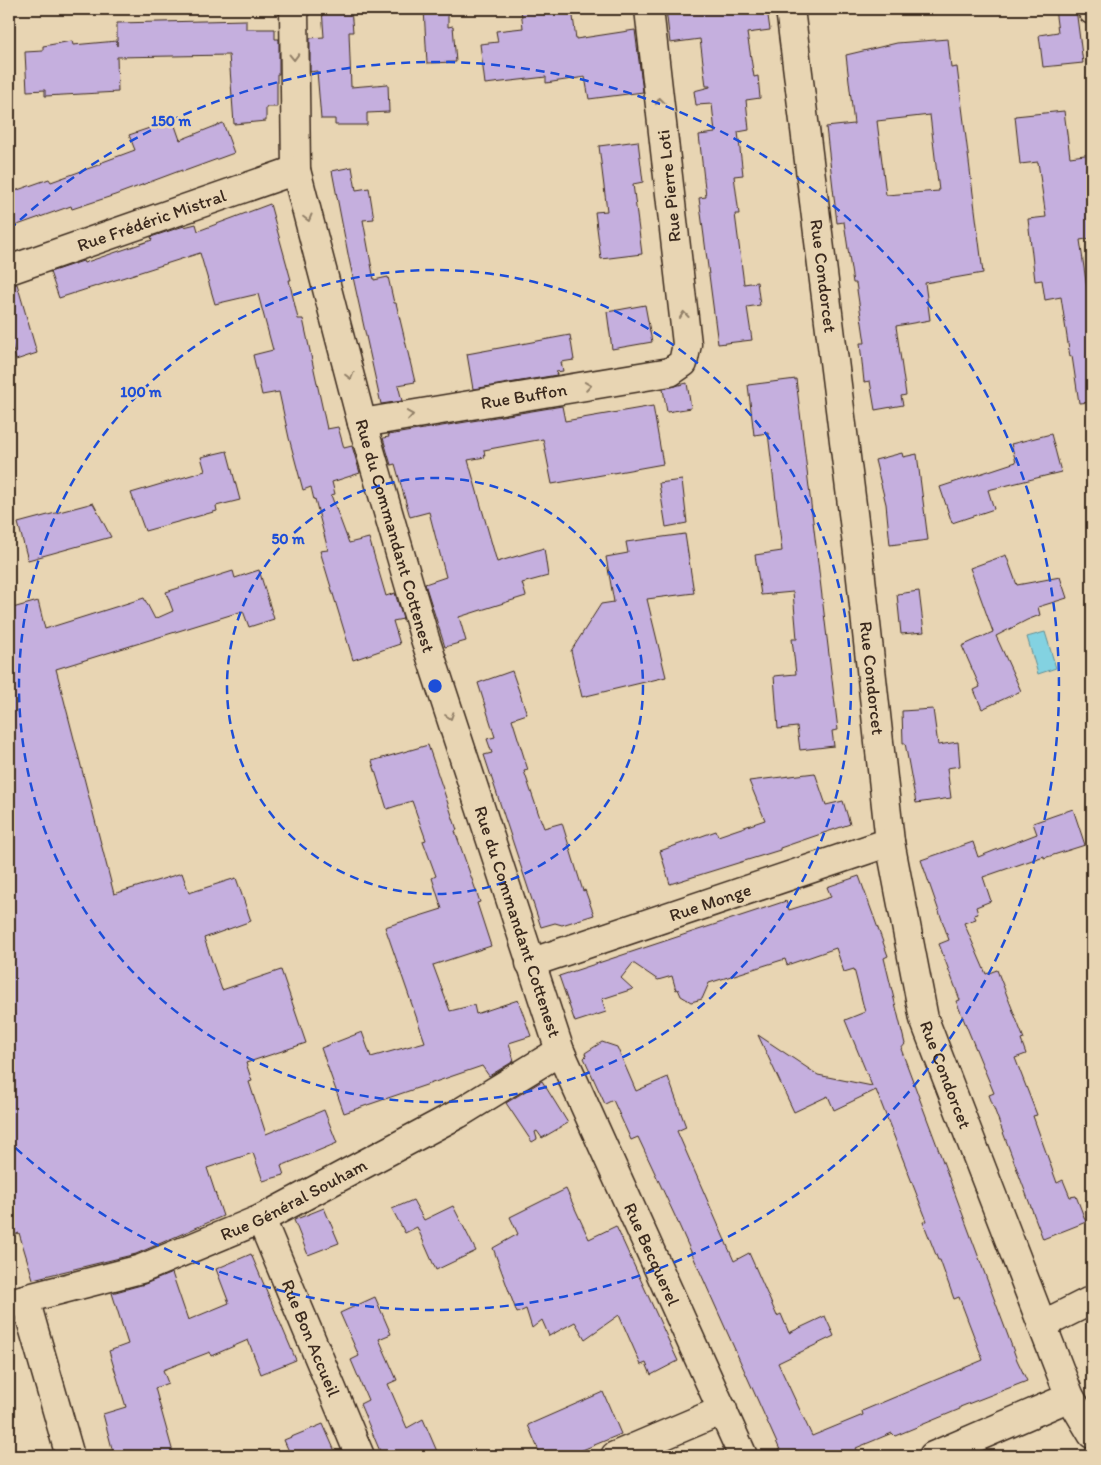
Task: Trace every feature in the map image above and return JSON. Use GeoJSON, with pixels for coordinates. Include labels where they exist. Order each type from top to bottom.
{"type":"FeatureCollection","features":[{"type":"Feature","properties":{"kind":"street","name":"Rue du Commandant Cottenest"},"geometry":{"type":"LineString","coordinates":[[294,9],[296,170],[362,423],[424,639],[560,1051]]}},
{"type":"Feature","properties":{"kind":"street","name":"Rue Pierre Loti"},"geometry":{"type":"LineString","coordinates":[[649,9],[687,344],[683,363]]}},
{"type":"Feature","properties":{"kind":"street","name":"Rue Condorcet"},"geometry":{"type":"LineString","coordinates":[[790,9],[860,570],[890,842],[924,1019],[1070,1397],[1092,1434]]}},
{"type":"Feature","properties":{"kind":"street","name":"Rue Frédéric Mistral"},"geometry":{"type":"LineString","coordinates":[[9,270],[296,170]]}},
{"type":"Feature","properties":{"kind":"street","name":"Rue Buffon"},"geometry":{"type":"LineString","coordinates":[[362,423],[670,372],[683,363]]}},
{"type":"Feature","properties":{"kind":"street","name":"Rue Monge"},"geometry":{"type":"LineString","coordinates":[[530,963],[890,842]]}},
{"type":"Feature","properties":{"kind":"street","name":"Rue Général Souham"},"geometry":{"type":"LineString","coordinates":[[17,1301],[141,1269],[261,1219],[458,1114],[560,1051]]}},
{"type":"Feature","properties":{"kind":"street","name":"Rue Becquerel"},"geometry":{"type":"LineString","coordinates":[[560,1051],[743,1456]]}},
{"type":"Feature","properties":{"kind":"street","name":"Rue Bon Accueil"},"geometry":{"type":"LineString","coordinates":[[261,1219],[360,1456]]}},
{"type":"Feature","properties":{"kind":"street"},"geometry":{"type":"LineString","coordinates":[[1042,1324],[1092,1300]]}},
{"type":"Feature","properties":{"kind":"street"},"geometry":{"type":"LineString","coordinates":[[17,1301],[70,1456]]}},
{"type":"Feature","properties":{"kind":"street"},"geometry":{"type":"LineString","coordinates":[[933,1456],[1070,1397]]}},
{"type":"Feature","properties":{"kind":"street"},"geometry":{"type":"LineString","coordinates":[[615,1456],[723,1410]]}},
{"type":"Feature","properties":{"kind":"water"},"geometry":{"type":"Polygon","coordinates":[[[1045,632],[1056,668],[1038,674],[1027,637],[1045,632]]]}},
{"type":"Feature","properties":{"kind":"building"},"geometry":{"type":"Polygon","coordinates":[[[322,9],[351,9],[353,32],[349,32],[351,87],[388,84],[389,112],[367,113],[367,125],[335,125],[335,119],[321,119],[317,71],[310,72],[310,38],[324,37],[322,9]]]}},
{"type":"Feature","properties":{"kind":"building"},"geometry":{"type":"Polygon","coordinates":[[[424,9],[448,9],[448,27],[453,26],[456,62],[427,63],[424,9]]]}},
{"type":"Feature","properties":{"kind":"building"},"geometry":{"type":"Polygon","coordinates":[[[521,9],[572,9],[576,39],[635,30],[643,92],[589,99],[585,77],[546,83],[546,77],[485,84],[480,44],[498,42],[496,31],[523,28],[521,9]]]}},
{"type":"Feature","properties":{"kind":"building"},"geometry":{"type":"Polygon","coordinates":[[[666,9],[767,9],[770,30],[747,33],[754,77],[758,76],[760,98],[746,100],[749,130],[738,132],[743,175],[734,176],[739,214],[735,214],[744,284],[757,282],[760,305],[747,307],[752,340],[718,344],[699,198],[706,197],[699,135],[715,133],[712,104],[696,105],[694,91],[710,86],[706,86],[700,39],[670,43],[666,9]]]}},
{"type":"Feature","properties":{"kind":"building"},"geometry":{"type":"Polygon","coordinates":[[[1055,9],[1076,9],[1083,63],[1043,67],[1039,35],[1058,32],[1055,9]]]}},
{"type":"Feature","properties":{"kind":"building"},"geometry":{"type":"Polygon","coordinates":[[[246,20],[246,29],[275,29],[275,39],[279,39],[277,107],[266,107],[266,121],[234,124],[229,55],[117,57],[118,92],[45,96],[45,90],[27,91],[25,52],[43,51],[43,46],[72,41],[73,45],[117,41],[117,23],[246,20]]]}},
{"type":"Feature","properties":{"kind":"building"},"geometry":{"type":"Polygon","coordinates":[[[948,39],[951,68],[957,67],[983,273],[925,283],[930,320],[896,326],[906,395],[901,396],[903,405],[875,410],[870,381],[864,382],[860,343],[865,343],[856,283],[853,283],[844,222],[837,223],[826,127],[854,124],[846,55],[897,43],[948,39]],[[930,115],[877,121],[886,195],[939,191],[930,115]]]}},
{"type":"Feature","properties":{"kind":"building"},"geometry":{"type":"Polygon","coordinates":[[[1064,111],[1070,157],[1092,154],[1092,189],[1086,190],[1092,238],[1080,240],[1092,323],[1092,402],[1079,403],[1061,297],[1045,300],[1042,280],[1035,281],[1028,219],[1046,217],[1038,162],[1020,164],[1015,116],[1064,111]]]}},
{"type":"Feature","properties":{"kind":"building"},"geometry":{"type":"Polygon","coordinates":[[[173,120],[180,140],[223,123],[234,153],[115,195],[72,209],[71,206],[9,228],[9,193],[49,179],[51,182],[135,150],[129,135],[173,120]]]}},
{"type":"Feature","properties":{"kind":"building"},"geometry":{"type":"Polygon","coordinates":[[[638,141],[643,182],[633,184],[642,254],[601,259],[595,212],[607,211],[599,146],[638,141]]]}},
{"type":"Feature","properties":{"kind":"building"},"geometry":{"type":"Polygon","coordinates":[[[352,167],[356,190],[369,188],[374,219],[363,220],[374,280],[388,277],[415,382],[398,385],[402,401],[381,404],[349,259],[332,171],[352,167]]]}},
{"type":"Feature","properties":{"kind":"building"},"geometry":{"type":"Polygon","coordinates":[[[270,204],[291,280],[289,280],[298,319],[303,319],[327,429],[338,427],[344,448],[352,446],[360,473],[332,482],[335,494],[331,495],[349,543],[369,538],[386,596],[395,593],[403,619],[393,621],[400,644],[353,660],[320,551],[328,550],[315,499],[311,487],[303,490],[279,392],[262,395],[253,355],[273,350],[258,294],[215,304],[200,253],[59,298],[50,272],[83,261],[84,263],[152,240],[151,237],[184,226],[196,224],[198,231],[270,204]]]}},
{"type":"Feature","properties":{"kind":"building"},"geometry":{"type":"Polygon","coordinates":[[[17,284],[37,353],[16,360],[9,336],[9,285],[17,284]]]}},
{"type":"Feature","properties":{"kind":"building"},"geometry":{"type":"Polygon","coordinates":[[[645,305],[652,342],[612,349],[607,312],[645,305]]]}},
{"type":"Feature","properties":{"kind":"building"},"geometry":{"type":"Polygon","coordinates":[[[570,335],[574,360],[561,362],[563,371],[556,372],[557,375],[473,389],[467,354],[570,335]]]}},
{"type":"Feature","properties":{"kind":"building"},"geometry":{"type":"Polygon","coordinates":[[[796,379],[838,730],[832,731],[834,746],[800,750],[797,727],[778,729],[774,676],[796,674],[792,639],[797,639],[793,592],[761,595],[755,555],[782,551],[768,433],[754,435],[748,385],[796,379]]]}},
{"type":"Feature","properties":{"kind":"building"},"geometry":{"type":"Polygon","coordinates":[[[687,383],[691,408],[667,412],[663,389],[687,383]]]}},
{"type":"Feature","properties":{"kind":"building"},"geometry":{"type":"Polygon","coordinates":[[[562,406],[565,421],[653,406],[663,464],[552,484],[543,439],[484,450],[485,457],[468,460],[497,562],[544,548],[548,576],[522,583],[526,596],[459,617],[466,641],[445,647],[425,584],[446,577],[429,512],[410,517],[395,464],[391,465],[383,438],[389,437],[388,435],[562,406]]]}},
{"type":"Feature","properties":{"kind":"building"},"geometry":{"type":"Polygon","coordinates":[[[1051,434],[1061,472],[988,490],[994,509],[952,523],[940,487],[1016,462],[1011,444],[1051,434]]]}},
{"type":"Feature","properties":{"kind":"building"},"geometry":{"type":"Polygon","coordinates":[[[227,451],[240,500],[216,506],[217,511],[145,531],[131,493],[205,471],[201,457],[227,451]]]}},
{"type":"Feature","properties":{"kind":"building"},"geometry":{"type":"Polygon","coordinates":[[[902,453],[903,457],[917,454],[928,540],[890,545],[886,504],[875,460],[902,453]]]}},
{"type":"Feature","properties":{"kind":"building"},"geometry":{"type":"Polygon","coordinates":[[[682,480],[687,523],[666,527],[659,483],[682,480]]]}},
{"type":"Feature","properties":{"kind":"building"},"geometry":{"type":"Polygon","coordinates":[[[93,503],[111,537],[28,560],[18,523],[93,503]]]}},
{"type":"Feature","properties":{"kind":"building"},"geometry":{"type":"Polygon","coordinates":[[[685,534],[694,593],[647,599],[666,677],[582,697],[571,651],[601,604],[614,602],[606,557],[628,553],[626,542],[685,534]]]}},
{"type":"Feature","properties":{"kind":"building"},"geometry":{"type":"Polygon","coordinates":[[[1006,555],[1017,585],[1060,577],[1067,598],[1038,607],[1040,615],[996,636],[1021,691],[982,709],[974,690],[980,687],[962,646],[993,632],[970,568],[1006,555]]]}},
{"type":"Feature","properties":{"kind":"building"},"geometry":{"type":"Polygon","coordinates":[[[259,570],[274,619],[249,627],[243,611],[56,669],[114,894],[182,873],[189,893],[236,878],[251,921],[204,938],[222,990],[281,970],[306,1043],[246,1063],[252,1081],[249,1082],[266,1134],[324,1110],[337,1143],[281,1166],[284,1175],[263,1181],[253,1153],[207,1168],[223,1216],[136,1254],[33,1279],[19,1233],[9,1237],[9,842],[14,840],[9,818],[9,609],[38,601],[45,629],[144,598],[155,619],[173,611],[166,592],[233,571],[235,578],[259,570]]]}},
{"type":"Feature","properties":{"kind":"building"},"geometry":{"type":"Polygon","coordinates":[[[919,591],[924,632],[901,634],[897,594],[919,591]]]}},
{"type":"Feature","properties":{"kind":"building"},"geometry":{"type":"Polygon","coordinates":[[[512,671],[527,714],[512,719],[528,770],[524,771],[544,828],[562,823],[583,891],[585,890],[594,915],[562,925],[555,923],[541,927],[484,755],[492,753],[487,739],[495,737],[478,683],[512,671]]]}},
{"type":"Feature","properties":{"kind":"building"},"geometry":{"type":"Polygon","coordinates":[[[933,709],[938,745],[958,742],[960,766],[947,768],[951,798],[916,803],[905,743],[903,743],[902,711],[933,709]]]}},
{"type":"Feature","properties":{"kind":"building"},"geometry":{"type":"Polygon","coordinates":[[[428,745],[480,902],[477,903],[491,946],[433,965],[450,1011],[474,1005],[476,1014],[518,1000],[531,1036],[509,1043],[514,1061],[489,1076],[482,1066],[344,1113],[321,1048],[362,1032],[371,1057],[425,1042],[385,927],[442,909],[432,878],[436,876],[423,841],[426,840],[412,801],[387,809],[372,761],[428,745]]]}},
{"type":"Feature","properties":{"kind":"building"},"geometry":{"type":"Polygon","coordinates":[[[815,773],[826,805],[843,801],[850,824],[780,848],[780,850],[670,884],[660,851],[716,831],[718,836],[765,820],[749,781],[815,773]]]}},
{"type":"Feature","properties":{"kind":"building"},"geometry":{"type":"Polygon","coordinates":[[[1073,809],[1085,845],[1044,858],[1044,856],[983,877],[991,901],[976,907],[978,914],[974,915],[976,919],[964,923],[986,974],[997,970],[1024,1039],[1021,1040],[1026,1054],[1015,1058],[1037,1115],[1033,1116],[1057,1183],[1063,1180],[1070,1197],[1076,1196],[1086,1222],[1043,1239],[989,1095],[994,1093],[956,1001],[960,1000],[939,944],[949,940],[921,860],[973,842],[978,857],[1037,834],[1033,823],[1073,809]]]}},
{"type":"Feature","properties":{"kind":"building"},"geometry":{"type":"Polygon","coordinates":[[[859,876],[888,956],[884,958],[905,1044],[901,1049],[1017,1360],[1027,1381],[960,1407],[960,1409],[895,1436],[892,1433],[856,1448],[860,1456],[764,1456],[780,1450],[675,1216],[638,1137],[631,1140],[613,1100],[605,1104],[584,1058],[586,1056],[585,1053],[602,1042],[617,1047],[636,1091],[668,1077],[686,1127],[677,1131],[734,1261],[749,1253],[777,1316],[781,1314],[789,1333],[825,1316],[834,1336],[778,1363],[812,1436],[863,1415],[862,1411],[983,1360],[959,1297],[954,1299],[940,1260],[938,1260],[923,1222],[927,1221],[876,1090],[834,1110],[828,1096],[794,1112],[758,1035],[818,1075],[872,1086],[845,1020],[865,1012],[854,969],[844,972],[836,948],[787,965],[785,959],[709,983],[702,999],[691,1002],[681,996],[678,989],[676,990],[672,976],[658,980],[633,963],[621,978],[633,989],[602,999],[606,1012],[575,1022],[559,976],[786,901],[789,910],[831,897],[827,887],[859,876]]]}},
{"type":"Feature","properties":{"kind":"building"},"geometry":{"type":"Polygon","coordinates":[[[542,1081],[568,1123],[542,1138],[537,1131],[535,1132],[537,1139],[532,1142],[506,1103],[542,1081]]]}},
{"type":"Feature","properties":{"kind":"building"},"geometry":{"type":"Polygon","coordinates":[[[566,1189],[589,1239],[616,1226],[678,1361],[651,1375],[646,1363],[641,1365],[619,1315],[585,1339],[575,1322],[549,1336],[542,1320],[532,1328],[526,1309],[517,1313],[493,1248],[518,1234],[510,1217],[566,1189]]]}},
{"type":"Feature","properties":{"kind":"building"},"geometry":{"type":"Polygon","coordinates":[[[413,1200],[424,1220],[453,1206],[476,1251],[436,1270],[417,1227],[405,1233],[392,1209],[413,1200]]]}},
{"type":"Feature","properties":{"kind":"building"},"geometry":{"type":"Polygon","coordinates":[[[324,1208],[339,1243],[308,1255],[294,1220],[324,1208]]]}},
{"type":"Feature","properties":{"kind":"building"},"geometry":{"type":"Polygon","coordinates":[[[251,1254],[296,1360],[261,1374],[248,1340],[211,1356],[210,1352],[163,1370],[168,1383],[155,1388],[174,1456],[114,1456],[103,1414],[126,1407],[109,1351],[128,1344],[112,1293],[145,1284],[172,1273],[188,1320],[229,1303],[216,1269],[251,1254]]]}},
{"type":"Feature","properties":{"kind":"building"},"geometry":{"type":"Polygon","coordinates":[[[375,1297],[391,1334],[379,1339],[397,1380],[388,1384],[407,1428],[423,1419],[439,1456],[382,1456],[360,1404],[368,1400],[351,1360],[359,1356],[340,1313],[375,1297]]]}},
{"type":"Feature","properties":{"kind":"building"},"geometry":{"type":"Polygon","coordinates":[[[603,1392],[621,1434],[568,1456],[541,1456],[528,1425],[603,1392]]]}},
{"type":"Feature","properties":{"kind":"building"},"geometry":{"type":"Polygon","coordinates":[[[323,1424],[337,1456],[291,1456],[284,1440],[323,1424]]]}}]}
